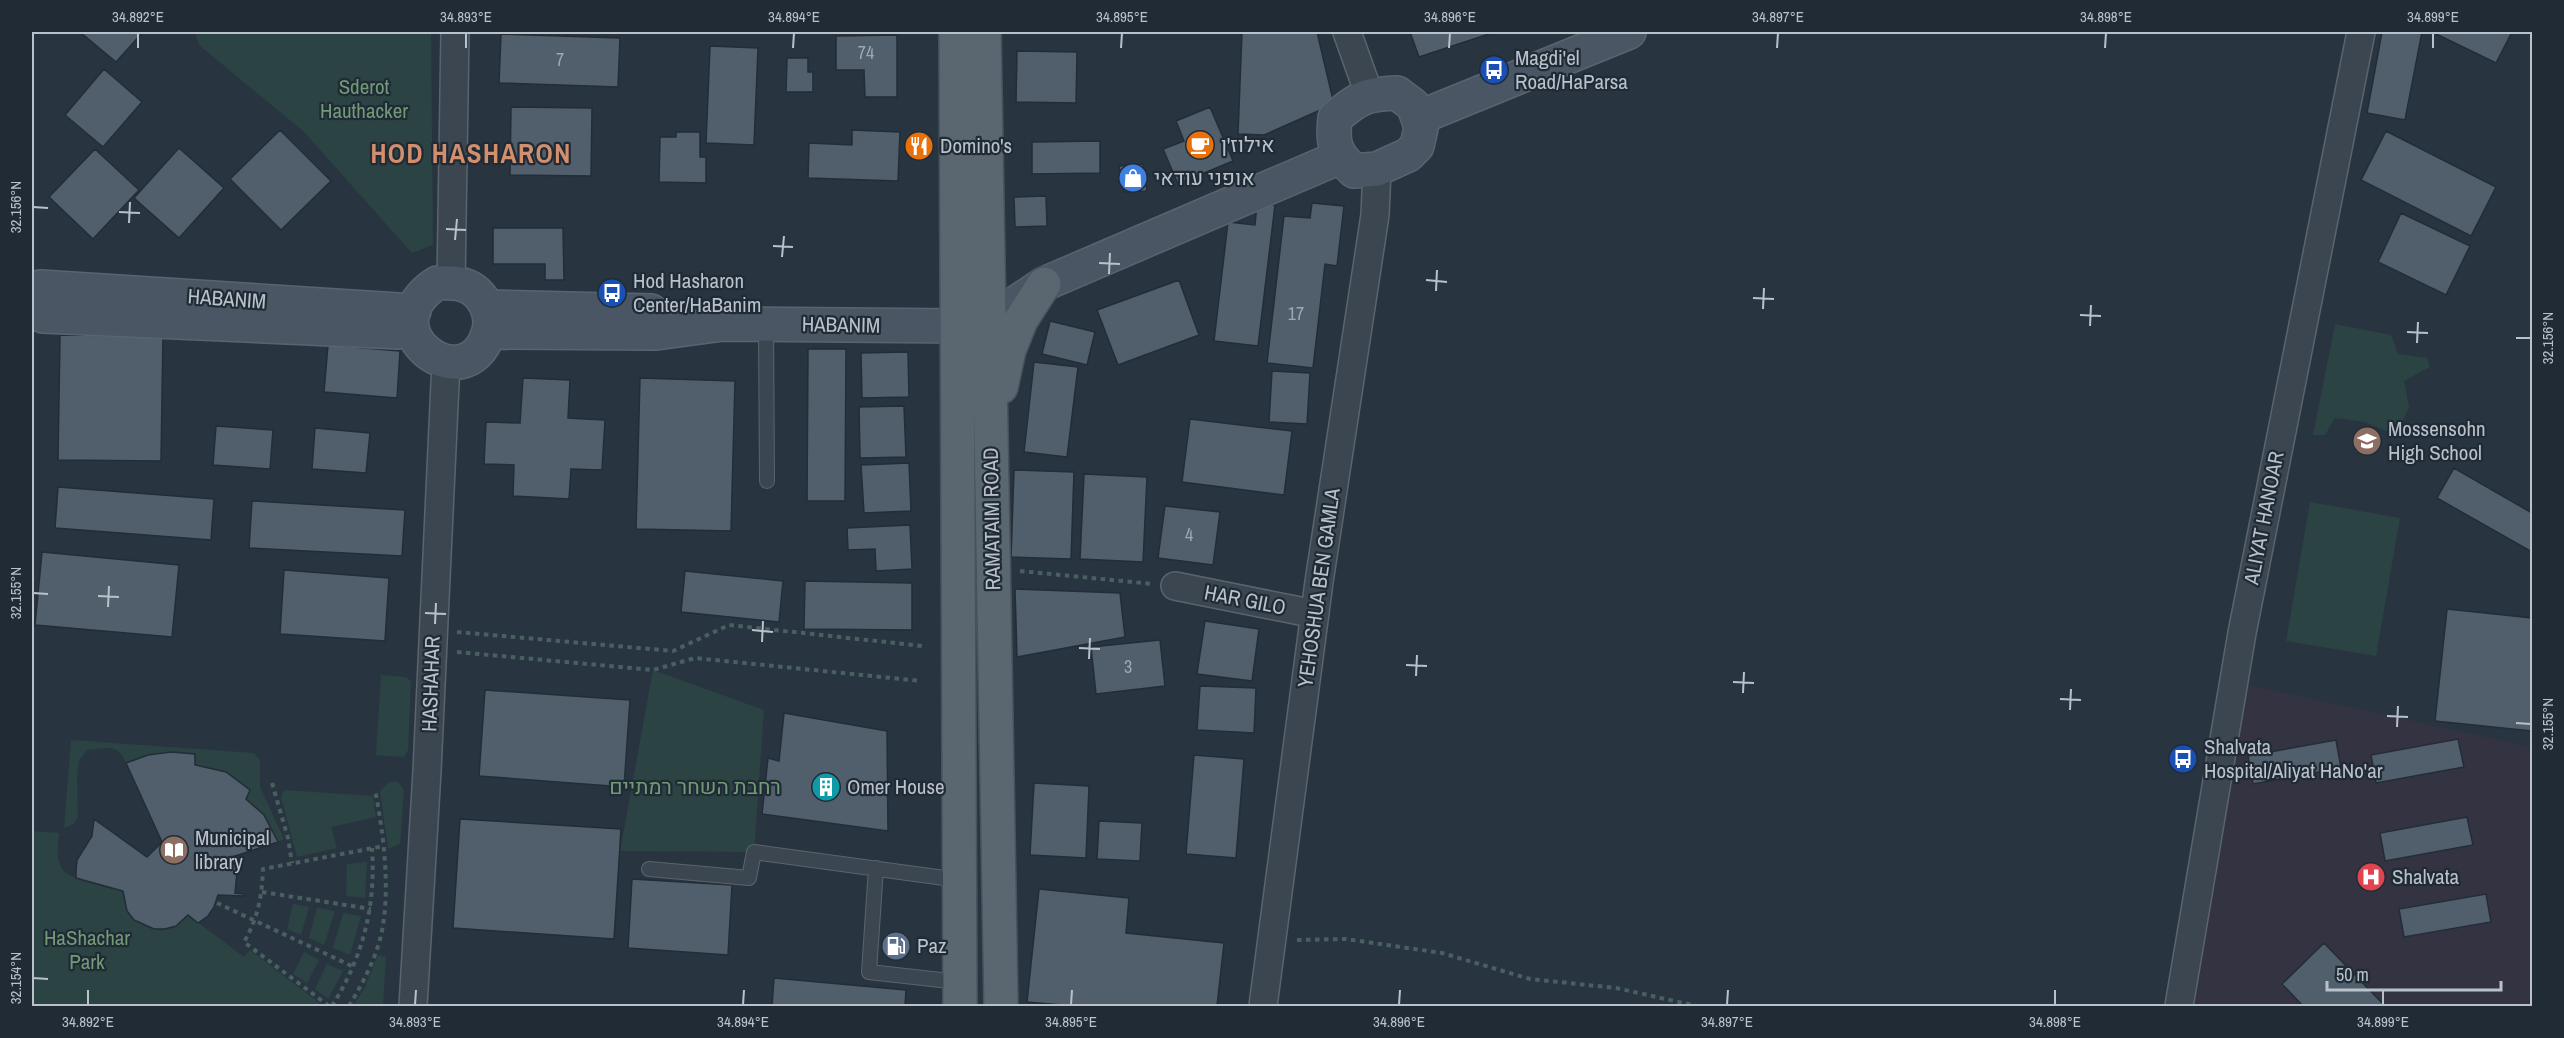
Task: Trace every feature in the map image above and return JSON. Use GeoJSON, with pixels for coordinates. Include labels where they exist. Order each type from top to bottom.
{"type":"FeatureCollection","features":[{"type":"Feature","properties":{"kind":"main road","name":"RAMATAIM ROAD"},"geometry":{"type":"LineString","coordinates":[[956,32],[973,324],[959,879],[960,994]]}},
{"type":"Feature","properties":{"kind":"main road","name":"RAMATAIM ROAD"},"geometry":{"type":"LineString","coordinates":[[984,32],[988,237],[973,324],[990,429],[1001,1006]]}},
{"type":"Feature","properties":{"kind":"main road"},"geometry":{"type":"LineString","coordinates":[[988,237],[999,268],[1019,290],[1044,284]]}},
{"type":"Feature","properties":{"kind":"main road"},"geometry":{"type":"LineString","coordinates":[[990,429],[1009,350],[1021,320],[1044,284]]}},
{"type":"Feature","properties":{"kind":"street"},"geometry":{"type":"LineString","coordinates":[[451,283],[455,32]]}},
{"type":"Feature","properties":{"kind":"street"},"geometry":{"type":"LineString","coordinates":[[1347,32],[1369,94]]}},
{"type":"Feature","properties":{"kind":"street"},"geometry":{"type":"LineString","coordinates":[[1418,118],[1584,40],[1629,32]]}},
{"type":"Feature","properties":{"kind":"street","name":"ALIYAT HANOAR"},"geometry":{"type":"LineString","coordinates":[[2179,1006],[2242,633],[2361,32]]}},
{"type":"Feature","properties":{"kind":"street"},"geometry":{"type":"LineString","coordinates":[[1397,93],[1413,105],[1418,118],[1421,128],[1417,146],[1408,155],[1377,170],[1354,171],[1340,157],[1333,138],[1335,118],[1350,105],[1369,94],[1397,93]]}},
{"type":"Feature","properties":{"kind":"street"},"geometry":{"type":"LineString","coordinates":[[973,324],[1044,284],[1340,157]]}},
{"type":"Feature","properties":{"kind":"street","name":"YEHOSHUA BEN GAMLA"},"geometry":{"type":"LineString","coordinates":[[1263,1006],[1315,614],[1376,214],[1377,170]]}},
{"type":"Feature","properties":{"kind":"street"},"geometry":{"type":"LineString","coordinates":[[437,283],[460,284],[473,289],[483,298],[488,319],[483,347],[473,356],[460,362],[436,360],[425,352],[413,322],[419,298],[437,283]]}},
{"type":"Feature","properties":{"kind":"street","name":"HABANIM"},"geometry":{"type":"LineString","coordinates":[[37,303],[413,322]]}},
{"type":"Feature","properties":{"kind":"street","name":"HABANIM"},"geometry":{"type":"LineString","coordinates":[[488,319],[656,333],[723,324],[973,324]]}},
{"type":"Feature","properties":{"kind":"street","name":"HASHAHAR"},"geometry":{"type":"LineString","coordinates":[[413,1006],[427,771],[446,362]]}},
{"type":"Feature","properties":{"kind":"street","name":"HAR GILO"},"geometry":{"type":"LineString","coordinates":[[1175,586],[1315,614]]}},
{"type":"Feature","properties":{"kind":"lane"},"geometry":{"type":"LineString","coordinates":[[766,324],[767,481]]}},
{"type":"Feature","properties":{"kind":"lane"},"geometry":{"type":"LineString","coordinates":[[649,869],[749,878],[754,852],[959,879]]}},
{"type":"Feature","properties":{"kind":"lane"},"geometry":{"type":"LineString","coordinates":[[876,868],[869,972],[960,994]]}},
{"type":"Feature","properties":{"kind":"path"},"geometry":{"type":"LineString","coordinates":[[993,569],[1175,586]]}},
{"type":"Feature","properties":{"kind":"path"},"geometry":{"type":"LineString","coordinates":[[432,640],[673,651],[729,625],[922,646]]}},
{"type":"Feature","properties":{"kind":"path"},"geometry":{"type":"LineString","coordinates":[[432,640],[653,670],[695,658],[921,681]]}},
{"type":"Feature","properties":{"kind":"path"},"geometry":{"type":"LineString","coordinates":[[272,783],[288,838],[292,863]]}},
{"type":"Feature","properties":{"kind":"path"},"geometry":{"type":"LineString","coordinates":[[349,1006],[363,983],[380,941],[385,886],[384,846],[375,790]]}},
{"type":"Feature","properties":{"kind":"path"},"geometry":{"type":"LineString","coordinates":[[372,848],[373,887],[363,946],[354,967],[331,1006],[244,942],[255,921],[262,892],[263,869],[292,863],[372,848],[384,846]]}},
{"type":"Feature","properties":{"kind":"path"},"geometry":{"type":"LineString","coordinates":[[262,892],[370,909]]}},
{"type":"Feature","properties":{"kind":"path"},"geometry":{"type":"LineString","coordinates":[[218,903],[354,967]]}},
{"type":"Feature","properties":{"kind":"path"},"geometry":{"type":"LineString","coordinates":[[1272,941],[1346,939],[1442,953],[1530,979],[1616,988],[1697,1006]]}},
{"type":"Feature","properties":{"kind":"shaded area","name":"Shalvata"},"geometry":{"type":"Polygon","coordinates":[[[2243,684],[2532,747],[2532,1006],[2187,1006],[2243,684]]]}},
{"type":"Feature","properties":{"kind":"green space","name":"Sderot Hauthacker"},"geometry":{"type":"Polygon","coordinates":[[[195,32],[431,32],[433,245],[412,253],[303,131],[199,45],[195,32]]]}},
{"type":"Feature","properties":{"kind":"green space"},"geometry":{"type":"Polygon","coordinates":[[[2335,324],[2391,335],[2398,354],[2427,358],[2430,367],[2404,381],[2409,407],[2396,435],[2365,422],[2335,418],[2325,435],[2313,435],[2335,324]]]}},
{"type":"Feature","properties":{"kind":"green space"},"geometry":{"type":"Polygon","coordinates":[[[2310,502],[2400,518],[2376,656],[2286,641],[2310,502]]]}},
{"type":"Feature","properties":{"kind":"green space","name":"רחבת השחר רמתיים"},"geometry":{"type":"Polygon","coordinates":[[[653,670],[764,710],[754,852],[620,851],[653,670]]]}},
{"type":"Feature","properties":{"kind":"green space"},"geometry":{"type":"Polygon","coordinates":[[[381,675],[406,677],[411,681],[408,750],[404,757],[376,755],[381,675]]]}},
{"type":"Feature","properties":{"kind":"green space"},"geometry":{"type":"Polygon","coordinates":[[[71,740],[254,753],[260,760],[260,787],[284,839],[278,842],[264,815],[246,799],[250,790],[226,772],[195,765],[195,754],[160,754],[126,763],[119,752],[111,748],[87,750],[79,760],[78,817],[74,824],[64,828],[71,740]]]}},
{"type":"Feature","properties":{"kind":"green space"},"geometry":{"type":"Polygon","coordinates":[[[389,782],[398,782],[404,790],[400,844],[388,849],[380,791],[389,782]]]}},
{"type":"Feature","properties":{"kind":"green space"},"geometry":{"type":"Polygon","coordinates":[[[284,790],[373,796],[376,817],[331,827],[337,848],[297,857],[281,797],[284,790]]]}},
{"type":"Feature","properties":{"kind":"green space","name":"HaShachar Park"},"geometry":{"type":"Polygon","coordinates":[[[32,831],[59,833],[58,859],[65,872],[89,883],[123,891],[130,913],[147,927],[168,928],[179,924],[188,915],[244,957],[250,950],[323,1006],[32,1006],[32,831]]]}},
{"type":"Feature","properties":{"kind":"green space"},"geometry":{"type":"Polygon","coordinates":[[[367,862],[365,898],[346,896],[347,864],[367,862]]]}},
{"type":"Feature","properties":{"kind":"green space"},"geometry":{"type":"Polygon","coordinates":[[[293,904],[309,907],[301,935],[287,929],[293,904]]]}},
{"type":"Feature","properties":{"kind":"green space"},"geometry":{"type":"Polygon","coordinates":[[[317,908],[335,911],[324,945],[309,938],[317,908]]]}},
{"type":"Feature","properties":{"kind":"green space"},"geometry":{"type":"Polygon","coordinates":[[[343,913],[361,916],[350,955],[333,948],[343,913]]]}},
{"type":"Feature","properties":{"kind":"green space"},"geometry":{"type":"Polygon","coordinates":[[[304,952],[319,960],[307,983],[293,974],[304,952]]]}},
{"type":"Feature","properties":{"kind":"green space"},"geometry":{"type":"Polygon","coordinates":[[[378,955],[386,957],[383,1006],[353,1006],[365,987],[378,955]]]}},
{"type":"Feature","properties":{"kind":"green space"},"geometry":{"type":"Polygon","coordinates":[[[327,964],[343,971],[328,999],[315,989],[327,964]]]}},
{"type":"Feature","properties":{"kind":"building"},"geometry":{"type":"Polygon","coordinates":[[[80,32],[143,32],[116,62],[80,32]]]}},
{"type":"Feature","properties":{"kind":"building"},"geometry":{"type":"Polygon","coordinates":[[[1242,32],[1317,32],[1334,104],[1264,135],[1238,134],[1242,32]]]}},
{"type":"Feature","properties":{"kind":"building"},"geometry":{"type":"Polygon","coordinates":[[[1410,32],[1495,32],[1419,57],[1410,32]]]}},
{"type":"Feature","properties":{"kind":"building"},"geometry":{"type":"Polygon","coordinates":[[[2382,32],[2422,32],[2405,120],[2367,113],[2382,32]]]}},
{"type":"Feature","properties":{"kind":"building"},"geometry":{"type":"Polygon","coordinates":[[[2432,32],[2512,32],[2496,63],[2432,32]]]}},
{"type":"Feature","properties":{"kind":"building"},"geometry":{"type":"Polygon","coordinates":[[[501,34],[620,38],[618,87],[499,83],[501,34]]]}},
{"type":"Feature","properties":{"kind":"building"},"geometry":{"type":"Polygon","coordinates":[[[897,35],[897,97],[865,97],[864,70],[836,70],[836,36],[897,35]]]}},
{"type":"Feature","properties":{"kind":"building"},"geometry":{"type":"Polygon","coordinates":[[[710,46],[758,48],[754,145],[706,143],[710,46]]]}},
{"type":"Feature","properties":{"kind":"building"},"geometry":{"type":"Polygon","coordinates":[[[1017,51],[1077,52],[1076,103],[1016,102],[1017,51]]]}},
{"type":"Feature","properties":{"kind":"building"},"geometry":{"type":"Polygon","coordinates":[[[787,58],[808,58],[808,72],[813,72],[813,92],[786,92],[787,58]]]}},
{"type":"Feature","properties":{"kind":"building"},"geometry":{"type":"Polygon","coordinates":[[[104,69],[142,102],[103,147],[65,115],[104,69]]]}},
{"type":"Feature","properties":{"kind":"building"},"geometry":{"type":"Polygon","coordinates":[[[511,107],[592,108],[591,176],[510,175],[511,107]]]}},
{"type":"Feature","properties":{"kind":"building","name":"אילוז'ן"},"geometry":{"type":"Polygon","coordinates":[[[1210,107],[1233,161],[1178,184],[1163,149],[1184,141],[1176,121],[1210,107]]]}},
{"type":"Feature","properties":{"kind":"building"},"geometry":{"type":"Polygon","coordinates":[[[280,130],[331,181],[281,230],[230,179],[280,130]]]}},
{"type":"Feature","properties":{"kind":"building"},"geometry":{"type":"Polygon","coordinates":[[[852,130],[900,132],[898,181],[808,178],[809,143],[852,145],[852,130]]]}},
{"type":"Feature","properties":{"kind":"building"},"geometry":{"type":"Polygon","coordinates":[[[2386,131],[2496,187],[2471,236],[2361,180],[2386,131]]]}},
{"type":"Feature","properties":{"kind":"building"},"geometry":{"type":"Polygon","coordinates":[[[676,132],[700,132],[700,157],[706,157],[706,183],[659,182],[660,137],[676,137],[676,132]]]}},
{"type":"Feature","properties":{"kind":"building"},"geometry":{"type":"Polygon","coordinates":[[[1100,141],[1100,173],[1032,174],[1032,142],[1100,141]]]}},
{"type":"Feature","properties":{"kind":"building"},"geometry":{"type":"Polygon","coordinates":[[[179,148],[224,188],[179,238],[134,198],[179,148]]]}},
{"type":"Feature","properties":{"kind":"building"},"geometry":{"type":"Polygon","coordinates":[[[95,149],[139,190],[93,239],[49,197],[95,149]]]}},
{"type":"Feature","properties":{"kind":"building","name":"אופני עודאי"},"geometry":{"type":"Polygon","coordinates":[[[1143,164],[1147,191],[1124,192],[1119,166],[1143,164]]]}},
{"type":"Feature","properties":{"kind":"building"},"geometry":{"type":"Polygon","coordinates":[[[1046,196],[1047,226],[1015,227],[1014,197],[1046,196]]]}},
{"type":"Feature","properties":{"kind":"building"},"geometry":{"type":"Polygon","coordinates":[[[1257,203],[1275,205],[1258,346],[1214,341],[1228,222],[1255,225],[1257,203]]]}},
{"type":"Feature","properties":{"kind":"building"},"geometry":{"type":"Polygon","coordinates":[[[1312,203],[1344,206],[1337,266],[1325,264],[1313,368],[1267,363],[1284,216],[1310,218],[1312,203]]]}},
{"type":"Feature","properties":{"kind":"building"},"geometry":{"type":"Polygon","coordinates":[[[2401,213],[2470,246],[2446,295],[2378,262],[2401,213]]]}},
{"type":"Feature","properties":{"kind":"building"},"geometry":{"type":"Polygon","coordinates":[[[493,228],[563,228],[564,280],[545,280],[545,264],[493,264],[493,228]]]}},
{"type":"Feature","properties":{"kind":"building"},"geometry":{"type":"Polygon","coordinates":[[[1179,280],[1199,335],[1118,365],[1097,310],[1179,280]]]}},
{"type":"Feature","properties":{"kind":"building"},"geometry":{"type":"Polygon","coordinates":[[[1050,321],[1095,332],[1087,365],[1042,354],[1050,321]]]}},
{"type":"Feature","properties":{"kind":"building"},"geometry":{"type":"Polygon","coordinates":[[[60,335],[163,336],[161,461],[58,460],[60,335]]]}},
{"type":"Feature","properties":{"kind":"building"},"geometry":{"type":"Polygon","coordinates":[[[328,345],[400,351],[397,398],[324,392],[328,345]]]}},
{"type":"Feature","properties":{"kind":"building"},"geometry":{"type":"Polygon","coordinates":[[[808,349],[846,349],[845,501],[807,501],[808,349]]]}},
{"type":"Feature","properties":{"kind":"building"},"geometry":{"type":"Polygon","coordinates":[[[908,352],[909,397],[862,398],[861,353],[908,352]]]}},
{"type":"Feature","properties":{"kind":"building"},"geometry":{"type":"Polygon","coordinates":[[[1034,362],[1078,367],[1067,457],[1024,452],[1034,362]]]}},
{"type":"Feature","properties":{"kind":"building"},"geometry":{"type":"Polygon","coordinates":[[[1272,371],[1310,373],[1307,424],[1269,422],[1272,371]]]}},
{"type":"Feature","properties":{"kind":"building"},"geometry":{"type":"Polygon","coordinates":[[[523,378],[570,380],[568,418],[605,420],[602,470],[571,469],[569,499],[513,496],[514,465],[484,464],[486,422],[520,423],[523,378]]]}},
{"type":"Feature","properties":{"kind":"building"},"geometry":{"type":"Polygon","coordinates":[[[640,378],[735,381],[731,531],[636,529],[640,378]]]}},
{"type":"Feature","properties":{"kind":"building"},"geometry":{"type":"Polygon","coordinates":[[[904,406],[906,457],[860,458],[859,407],[904,406]]]}},
{"type":"Feature","properties":{"kind":"building"},"geometry":{"type":"Polygon","coordinates":[[[1190,419],[1292,431],[1284,495],[1182,482],[1190,419]]]}},
{"type":"Feature","properties":{"kind":"building"},"geometry":{"type":"Polygon","coordinates":[[[216,426],[273,430],[270,469],[213,465],[216,426]]]}},
{"type":"Feature","properties":{"kind":"building"},"geometry":{"type":"Polygon","coordinates":[[[315,428],[370,433],[366,473],[312,469],[315,428]]]}},
{"type":"Feature","properties":{"kind":"building"},"geometry":{"type":"Polygon","coordinates":[[[909,463],[911,511],[864,513],[861,465],[909,463]]]}},
{"type":"Feature","properties":{"kind":"building"},"geometry":{"type":"Polygon","coordinates":[[[2454,468],[2532,513],[2532,552],[2437,498],[2454,468]]]}},
{"type":"Feature","properties":{"kind":"building"},"geometry":{"type":"Polygon","coordinates":[[[1014,470],[1074,472],[1071,559],[1011,557],[1014,470]]]}},
{"type":"Feature","properties":{"kind":"building"},"geometry":{"type":"Polygon","coordinates":[[[1084,474],[1147,477],[1143,562],[1080,559],[1084,474]]]}},
{"type":"Feature","properties":{"kind":"building"},"geometry":{"type":"Polygon","coordinates":[[[58,487],[214,499],[211,540],[55,528],[58,487]]]}},
{"type":"Feature","properties":{"kind":"building"},"geometry":{"type":"Polygon","coordinates":[[[252,501],[405,510],[402,556],[249,548],[252,501]]]}},
{"type":"Feature","properties":{"kind":"building"},"geometry":{"type":"Polygon","coordinates":[[[1165,506],[1220,512],[1213,565],[1158,558],[1165,506]]]}},
{"type":"Feature","properties":{"kind":"building"},"geometry":{"type":"Polygon","coordinates":[[[910,525],[912,569],[876,571],[875,549],[848,550],[847,528],[910,525]]]}},
{"type":"Feature","properties":{"kind":"building"},"geometry":{"type":"Polygon","coordinates":[[[42,552],[179,565],[172,637],[35,625],[42,552]]]}},
{"type":"Feature","properties":{"kind":"building"},"geometry":{"type":"Polygon","coordinates":[[[284,570],[389,578],[385,641],[280,634],[284,570]]]}},
{"type":"Feature","properties":{"kind":"building"},"geometry":{"type":"Polygon","coordinates":[[[685,571],[783,581],[779,622],[681,612],[685,571]]]}},
{"type":"Feature","properties":{"kind":"building"},"geometry":{"type":"Polygon","coordinates":[[[805,581],[912,583],[912,630],[804,629],[805,581]]]}},
{"type":"Feature","properties":{"kind":"building"},"geometry":{"type":"Polygon","coordinates":[[[1015,589],[1120,593],[1125,637],[1017,657],[1015,589]]]}},
{"type":"Feature","properties":{"kind":"building"},"geometry":{"type":"Polygon","coordinates":[[[2447,609],[2532,618],[2532,731],[2435,721],[2447,609]]]}},
{"type":"Feature","properties":{"kind":"building"},"geometry":{"type":"Polygon","coordinates":[[[1205,621],[1259,629],[1252,681],[1197,674],[1205,621]]]}},
{"type":"Feature","properties":{"kind":"building"},"geometry":{"type":"Polygon","coordinates":[[[1160,640],[1165,686],[1096,694],[1091,647],[1160,640]]]}},
{"type":"Feature","properties":{"kind":"building"},"geometry":{"type":"Polygon","coordinates":[[[1200,686],[1256,688],[1254,733],[1197,730],[1200,686]]]}},
{"type":"Feature","properties":{"kind":"building"},"geometry":{"type":"Polygon","coordinates":[[[485,690],[630,700],[624,787],[479,776],[485,690]]]}},
{"type":"Feature","properties":{"kind":"building","name":"Omer House"},"geometry":{"type":"Polygon","coordinates":[[[784,713],[887,731],[888,831],[762,814],[768,758],[779,761],[784,713]]]}},
{"type":"Feature","properties":{"kind":"building"},"geometry":{"type":"Polygon","coordinates":[[[2458,739],[2464,767],[2376,783],[2371,755],[2458,739]]]}},
{"type":"Feature","properties":{"kind":"building"},"geometry":{"type":"Polygon","coordinates":[[[2336,740],[2341,768],[2253,784],[2248,756],[2336,740]]]}},
{"type":"Feature","properties":{"kind":"building"},"geometry":{"type":"Polygon","coordinates":[[[171,752],[195,754],[195,765],[226,772],[250,790],[246,799],[264,815],[278,842],[232,857],[237,872],[235,893],[244,894],[244,896],[218,895],[208,916],[198,923],[188,915],[176,926],[154,929],[134,920],[127,911],[123,891],[76,878],[77,860],[92,836],[94,819],[147,857],[162,842],[126,763],[148,755],[171,752]]]}},
{"type":"Feature","properties":{"kind":"building"},"geometry":{"type":"Polygon","coordinates":[[[1194,755],[1244,759],[1236,858],[1186,854],[1194,755]]]}},
{"type":"Feature","properties":{"kind":"building"},"geometry":{"type":"Polygon","coordinates":[[[1034,783],[1089,786],[1086,858],[1030,855],[1034,783]]]}},
{"type":"Feature","properties":{"kind":"building"},"geometry":{"type":"Polygon","coordinates":[[[2467,817],[2473,845],[2385,861],[2380,833],[2467,817]]]}},
{"type":"Feature","properties":{"kind":"building"},"geometry":{"type":"Polygon","coordinates":[[[460,819],[621,829],[614,939],[453,928],[460,819]]]}},
{"type":"Feature","properties":{"kind":"building"},"geometry":{"type":"Polygon","coordinates":[[[1099,821],[1142,823],[1140,861],[1097,859],[1099,821]]]}},
{"type":"Feature","properties":{"kind":"building"},"geometry":{"type":"Polygon","coordinates":[[[632,879],[732,885],[728,955],[628,948],[632,879]]]}},
{"type":"Feature","properties":{"kind":"building"},"geometry":{"type":"Polygon","coordinates":[[[1039,889],[1129,898],[1126,933],[1224,943],[1217,1006],[1074,1006],[1027,1002],[1039,889]]]}},
{"type":"Feature","properties":{"kind":"building"},"geometry":{"type":"Polygon","coordinates":[[[2486,894],[2491,922],[2404,937],[2399,909],[2486,894]]]}},
{"type":"Feature","properties":{"kind":"building"},"geometry":{"type":"Polygon","coordinates":[[[2324,943],[2385,1006],[2303,1006],[2282,984],[2324,943]]]}},
{"type":"Feature","properties":{"kind":"building"},"geometry":{"type":"Polygon","coordinates":[[[774,978],[906,990],[905,1006],[772,1006],[774,978]]]}},
{"type":"Feature","properties":{"kind":"place","name":"Magdi'el Road/HaParsa"},"geometry":{"type":"Point","coordinates":[1494,70]}},
{"type":"Feature","properties":{"kind":"place","name":"אילוז'ן"},"geometry":{"type":"Point","coordinates":[1200,145]}},
{"type":"Feature","properties":{"kind":"place","name":"Domino's"},"geometry":{"type":"Point","coordinates":[919,146]}},
{"type":"Feature","properties":{"kind":"place","name":"אופני עודאי"},"geometry":{"type":"Point","coordinates":[1133,178]}},
{"type":"Feature","properties":{"kind":"place","name":"Hod Hasharon Center/HaBanim"},"geometry":{"type":"Point","coordinates":[612,293]}},
{"type":"Feature","properties":{"kind":"place","name":"Mossensohn High School"},"geometry":{"type":"Point","coordinates":[2367,441]}},
{"type":"Feature","properties":{"kind":"place","name":"Shalvata Hospital/Aliyat HaNo'ar"},"geometry":{"type":"Point","coordinates":[2183,759]}},
{"type":"Feature","properties":{"kind":"place","name":"Omer House"},"geometry":{"type":"Point","coordinates":[826,787]}},
{"type":"Feature","properties":{"kind":"place","name":"Municipal library"},"geometry":{"type":"Point","coordinates":[174,850]}},
{"type":"Feature","properties":{"kind":"place","name":"Shalvata"},"geometry":{"type":"Point","coordinates":[2371,877]}},
{"type":"Feature","properties":{"kind":"place","name":"Paz"},"geometry":{"type":"Point","coordinates":[896,946]}},
{"type":"Feature","properties":{"kind":"district","name":"HOD HASHARON"},"geometry":{"type":"Point","coordinates":[471,154]}}]}
